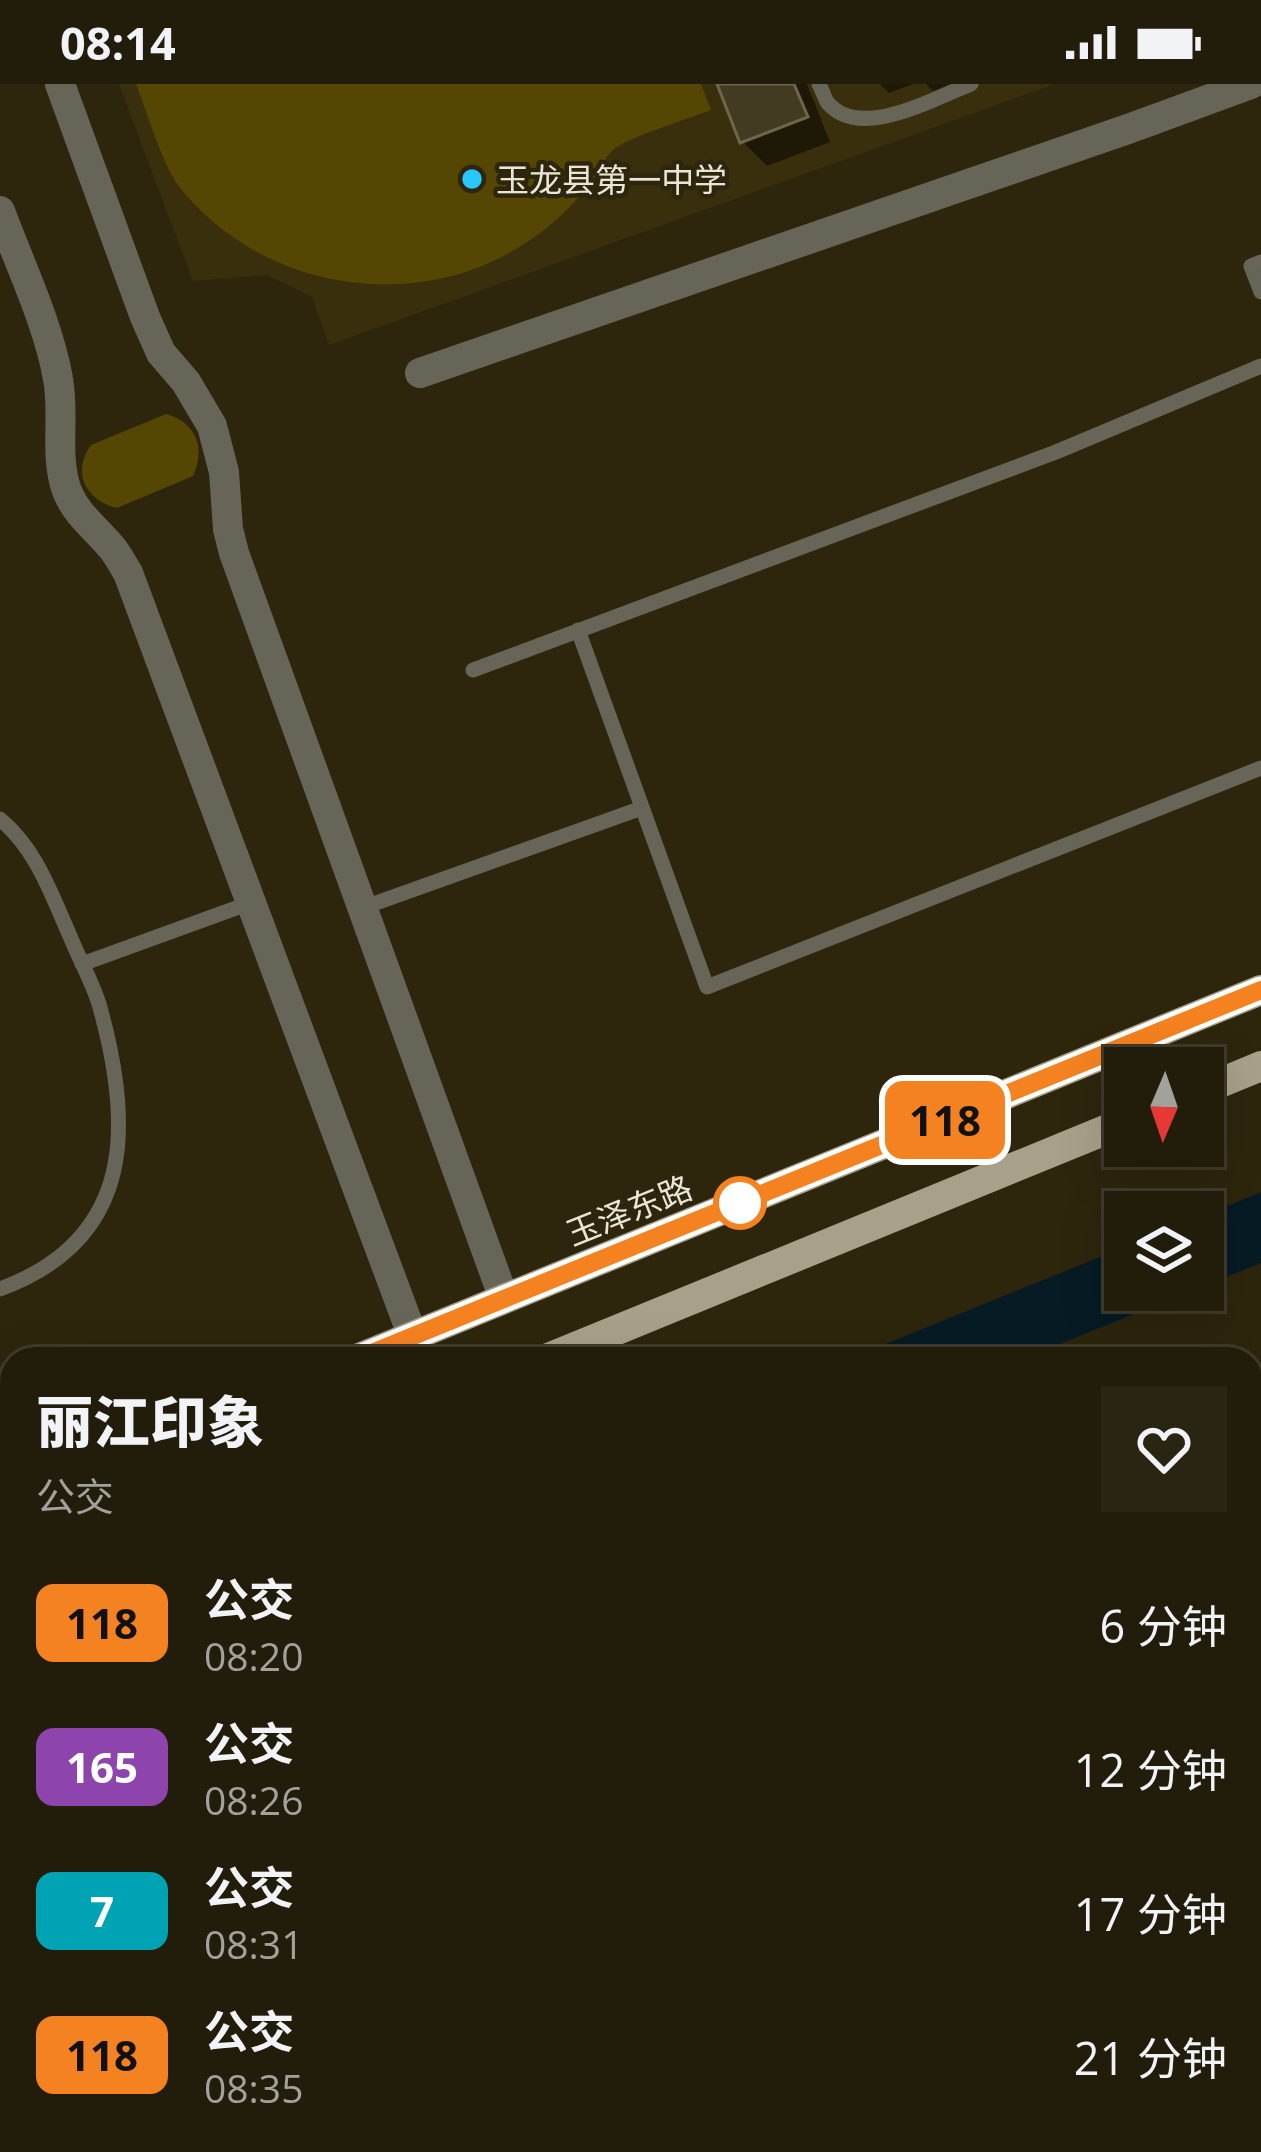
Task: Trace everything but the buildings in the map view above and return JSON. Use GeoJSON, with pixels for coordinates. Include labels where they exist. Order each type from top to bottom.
{"type":"FeatureCollection","features":[{"type":"Feature","properties":{"kind":"main road","name":"玉泽东路"},"geometry":{"type":"LineString","coordinates":[[386,1347],[1261,990]]}},
{"type":"Feature","properties":{"kind":"main road"},"geometry":{"type":"LineString","coordinates":[[1224,1081],[1261,1066]]}},
{"type":"Feature","properties":{"kind":"main road"},"geometry":{"type":"LineString","coordinates":[[576,1347],[1104,1131]]}},
{"type":"Feature","properties":{"kind":"street"},"geometry":{"type":"LineString","coordinates":[[60,84],[145,317],[161,353],[186,382],[212,426],[224,472],[234,553],[504,1300]]}},
{"type":"Feature","properties":{"kind":"street"},"geometry":{"type":"LineString","coordinates":[[421,373],[1251,84]]}},
{"type":"Feature","properties":{"kind":"street"},"geometry":{"type":"LineString","coordinates":[[0,211],[52,351],[62,404],[62,468],[67,490],[128,573],[412,1336]]}},
{"type":"Feature","properties":{"kind":"lane"},"geometry":{"type":"LineString","coordinates":[[819,84],[826,102],[845,115],[880,119],[971,84]]}},
{"type":"Feature","properties":{"kind":"lane"},"geometry":{"type":"LineString","coordinates":[[1261,262],[1251,266],[1261,292]]}},
{"type":"Feature","properties":{"kind":"lane"},"geometry":{"type":"LineString","coordinates":[[473,670],[1056,452],[1261,366]]}},
{"type":"Feature","properties":{"kind":"lane"},"geometry":{"type":"LineString","coordinates":[[578,630],[707,987],[1261,768]]}},
{"type":"Feature","properties":{"kind":"lane"},"geometry":{"type":"LineString","coordinates":[[362,908],[642,808]]}},
{"type":"Feature","properties":{"kind":"lane"},"geometry":{"type":"LineString","coordinates":[[0,819],[40,868],[98,1000],[120,1101],[119,1149],[110,1186],[88,1226],[68,1250],[26,1280],[0,1289]]}},
{"type":"Feature","properties":{"kind":"lane"},"geometry":{"type":"LineString","coordinates":[[82,964],[250,903]]}},
{"type":"Feature","properties":{"kind":"shaded area","name":"玉龙县第一中学"},"geometry":{"type":"Polygon","coordinates":[[[119,84],[1055,84],[329,345],[312,297],[267,275],[193,281],[119,84]]]}},
{"type":"Feature","properties":{"kind":"shaded area","name":"玉龙县第一中学"},"geometry":{"type":"Polygon","coordinates":[[[136,84],[701,84],[711,110],[618,147],[572,204],[524,244],[481,266],[435,280],[387,284],[340,280],[294,268],[250,248],[211,220],[172,176],[136,84]]]}},
{"type":"Feature","properties":{"kind":"shaded area"},"geometry":{"type":"Polygon","coordinates":[[[166,414],[185,423],[196,438],[193,476],[117,508],[97,499],[82,475],[91,445],[166,414]]]}},
{"type":"Feature","properties":{"kind":"water"},"geometry":{"type":"Polygon","coordinates":[[[1261,1192],[1261,1263],[1224,1278],[1224,1207],[1261,1192]]]}},
{"type":"Feature","properties":{"kind":"water"},"geometry":{"type":"Polygon","coordinates":[[[1104,1255],[1104,1311],[1141,1311],[1053,1347],[878,1347],[1104,1255]]]}},
{"type":"Feature","properties":{"kind":"bus line","name":"118"},"geometry":{"type":"LineString","coordinates":[[387,1347],[1261,990]]}},
{"type":"Feature","properties":{"kind":"place","name":"玉龙县第一中学"},"geometry":{"type":"Point","coordinates":[472,179]}}]}
